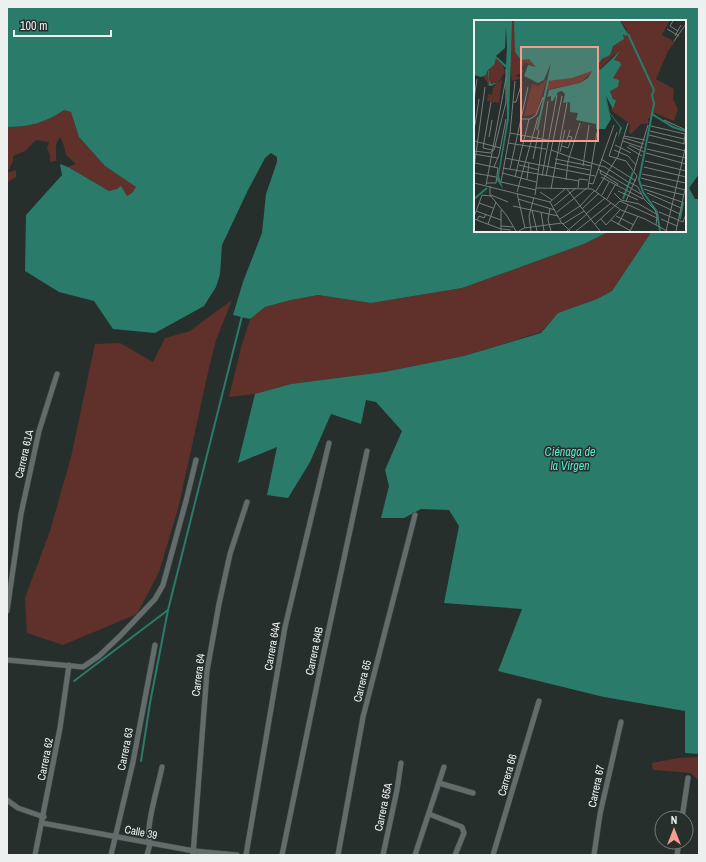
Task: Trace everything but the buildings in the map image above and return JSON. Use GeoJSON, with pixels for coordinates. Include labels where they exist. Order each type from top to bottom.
{"type":"FeatureCollection","features":[{"type":"Feature","properties":{"kind":"street","name":"Carrera 61A"},"geometry":{"type":"LineString","coordinates":[[7,611],[21,514],[39,431],[57,374]]}},
{"type":"Feature","properties":{"kind":"street","name":"Carrera 64A"},"geometry":{"type":"LineString","coordinates":[[246,855],[285,627],[329,442]]}},
{"type":"Feature","properties":{"kind":"street","name":"Carrera 64B"},"geometry":{"type":"LineString","coordinates":[[282,855],[318,676],[367,451]]}},
{"type":"Feature","properties":{"kind":"street"},"geometry":{"type":"LineString","coordinates":[[7,660],[83,667],[120,636],[155,599],[163,585],[196,460]]}},
{"type":"Feature","properties":{"kind":"street","name":"Carrera 64"},"geometry":{"type":"LineString","coordinates":[[194,853],[207,671],[230,554],[247,502]]}},
{"type":"Feature","properties":{"kind":"street","name":"Carrera 65"},"geometry":{"type":"LineString","coordinates":[[338,855],[363,718],[415,515]]}},
{"type":"Feature","properties":{"kind":"street","name":"Carrera 63"},"geometry":{"type":"LineString","coordinates":[[111,855],[133,762],[155,645]]}},
{"type":"Feature","properties":{"kind":"street","name":"Carrera 62"},"geometry":{"type":"LineString","coordinates":[[35,855],[44,816],[60,728],[69,665]]}},
{"type":"Feature","properties":{"kind":"street","name":"Carrera 66"},"geometry":{"type":"LineString","coordinates":[[494,855],[539,701]]}},
{"type":"Feature","properties":{"kind":"street","name":"Carrera 67"},"geometry":{"type":"LineString","coordinates":[[594,855],[600,814],[621,722]]}},
{"type":"Feature","properties":{"kind":"street","name":"Carrera 65A"},"geometry":{"type":"LineString","coordinates":[[383,855],[397,790],[401,763]]}},
{"type":"Feature","properties":{"kind":"street"},"geometry":{"type":"LineString","coordinates":[[147,855],[150,844],[148,840],[150,824],[162,767]]}},
{"type":"Feature","properties":{"kind":"street"},"geometry":{"type":"LineString","coordinates":[[415,855],[444,767]]}},
{"type":"Feature","properties":{"kind":"street"},"geometry":{"type":"LineString","coordinates":[[683,810],[688,778]]}},
{"type":"Feature","properties":{"kind":"street"},"geometry":{"type":"LineString","coordinates":[[439,783],[473,793]]}},
{"type":"Feature","properties":{"kind":"street"},"geometry":{"type":"LineString","coordinates":[[7,800],[18,808],[44,816]]}},
{"type":"Feature","properties":{"kind":"street"},"geometry":{"type":"LineString","coordinates":[[429,814],[462,827],[464,833],[455,855]]}},
{"type":"Feature","properties":{"kind":"street","name":"Calle 39"},"geometry":{"type":"LineString","coordinates":[[42,823],[194,853],[237,855]]}},
{"type":"Feature","properties":{"kind":"shaded area"},"geometry":{"type":"Polygon","coordinates":[[[64,110],[71,112],[79,137],[105,166],[136,187],[132,193],[127,196],[117,189],[109,191],[68,167],[76,164],[66,155],[60,137],[56,144],[56,161],[50,162],[50,155],[47,148],[49,142],[36,140],[25,151],[13,156],[13,161],[7,173],[7,127],[37,123],[64,110]]]}},
{"type":"Feature","properties":{"kind":"shaded area"},"geometry":{"type":"Polygon","coordinates":[[[16,170],[16,177],[7,183],[7,173],[16,170]]]}},
{"type":"Feature","properties":{"kind":"shaded area"},"geometry":{"type":"Polygon","coordinates":[[[608,232],[651,232],[612,291],[597,299],[558,313],[541,332],[464,356],[384,372],[291,384],[255,394],[229,397],[250,319],[265,307],[318,295],[371,303],[462,288],[584,244],[608,232]]]}},
{"type":"Feature","properties":{"kind":"shaded area"},"geometry":{"type":"Polygon","coordinates":[[[232,300],[216,340],[178,509],[159,572],[137,614],[63,645],[27,633],[25,598],[50,531],[71,457],[95,344],[120,343],[153,362],[165,338],[190,331],[232,300]]]}},
{"type":"Feature","properties":{"kind":"shaded area"},"geometry":{"type":"Polygon","coordinates":[[[699,757],[699,781],[691,773],[654,770],[652,767],[652,763],[678,758],[699,757]]]}},
{"type":"Feature","properties":{"kind":"water","name":"Ciénaga de la Virgen"},"geometry":{"type":"Polygon","coordinates":[[[7,7],[699,7],[699,174],[689,188],[695,199],[699,199],[699,754],[685,753],[685,711],[604,697],[498,671],[522,609],[444,603],[459,526],[449,510],[421,509],[404,518],[381,518],[389,486],[385,470],[402,431],[376,402],[366,400],[361,424],[331,414],[310,462],[288,498],[267,495],[277,447],[238,463],[255,394],[291,384],[384,372],[464,356],[541,333],[558,313],[597,299],[612,291],[651,232],[686,232],[686,20],[474,20],[474,232],[608,232],[584,244],[462,288],[371,303],[318,295],[265,307],[250,319],[233,315],[243,282],[262,233],[266,194],[277,162],[277,157],[271,153],[265,158],[222,245],[220,274],[216,287],[204,306],[155,333],[113,329],[94,301],[59,292],[25,271],[26,215],[62,175],[60,164],[68,167],[109,191],[117,189],[121,186],[127,196],[132,193],[136,187],[105,166],[79,137],[71,112],[64,110],[37,123],[7,127],[7,7]]]}},
{"type":"Feature","properties":{"kind":"waterway"},"geometry":{"type":"LineString","coordinates":[[141,761],[150,703],[168,610],[242,316]]}},
{"type":"Feature","properties":{"kind":"waterway"},"geometry":{"type":"LineString","coordinates":[[74,681],[168,610]]}}]}
